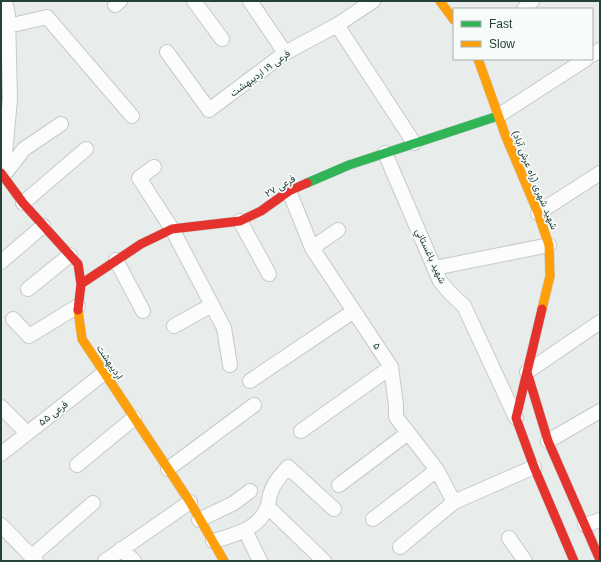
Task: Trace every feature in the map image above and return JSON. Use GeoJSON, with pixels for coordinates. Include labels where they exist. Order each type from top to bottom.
{"type":"FeatureCollection","features":[{"type":"Feature","properties":{"kind":"street"},"geometry":{"type":"LineString","coordinates":[[2,175],[10,99],[8,26],[5,1]]}},
{"type":"Feature","properties":{"kind":"street"},"geometry":{"type":"LineString","coordinates":[[194,1],[222,39]]}},
{"type":"Feature","properties":{"kind":"street"},"geometry":{"type":"LineString","coordinates":[[250,1],[285,53]]}},
{"type":"Feature","properties":{"kind":"street","name":"فرعی ۱۹ اردیبهشت"},"geometry":{"type":"LineString","coordinates":[[167,52],[209,110],[285,53],[337,25],[373,1]]}},
{"type":"Feature","properties":{"kind":"street"},"geometry":{"type":"LineString","coordinates":[[440,1],[453,19]]}},
{"type":"Feature","properties":{"kind":"street"},"geometry":{"type":"LineString","coordinates":[[8,26],[47,17],[132,116]]}},
{"type":"Feature","properties":{"kind":"street"},"geometry":{"type":"LineString","coordinates":[[337,25],[414,143]]}},
{"type":"Feature","properties":{"kind":"street","name":"شهید شهری (راه عرش آباد)"},"geometry":{"type":"LineString","coordinates":[[478,60],[498,116],[538,213],[549,245],[550,276],[516,418]]}},
{"type":"Feature","properties":{"kind":"street"},"geometry":{"type":"LineString","coordinates":[[498,116],[584,60]]}},
{"type":"Feature","properties":{"kind":"street","name":"فرعی ۲۷"},"geometry":{"type":"LineString","coordinates":[[81,284],[141,244],[172,229],[240,221],[261,211],[289,191],[349,164],[498,116]]}},
{"type":"Feature","properties":{"kind":"street"},"geometry":{"type":"LineString","coordinates":[[2,175],[24,149],[61,124]]}},
{"type":"Feature","properties":{"kind":"street"},"geometry":{"type":"LineString","coordinates":[[23,203],[86,149]]}},
{"type":"Feature","properties":{"kind":"street","name":"شهيد باغستاني"},"geometry":{"type":"LineString","coordinates":[[385,153],[440,281],[464,306],[516,418]]}},
{"type":"Feature","properties":{"kind":"street"},"geometry":{"type":"LineString","coordinates":[[154,167],[139,178],[172,229],[224,328],[230,365]]}},
{"type":"Feature","properties":{"kind":"street","name":"اردیبهشت"},"geometry":{"type":"LineString","coordinates":[[2,175],[23,203],[78,264],[81,284],[78,306],[82,339],[190,502],[224,561]]}},
{"type":"Feature","properties":{"kind":"street"},"geometry":{"type":"LineString","coordinates":[[538,213],[598,178]]}},
{"type":"Feature","properties":{"kind":"street","name":"۵"},"geometry":{"type":"LineString","coordinates":[[289,191],[312,248],[391,367],[396,417],[437,470],[454,502]]}},
{"type":"Feature","properties":{"kind":"street"},"geometry":{"type":"LineString","coordinates":[[240,221],[269,274]]}},
{"type":"Feature","properties":{"kind":"street"},"geometry":{"type":"LineString","coordinates":[[1,262],[43,226]]}},
{"type":"Feature","properties":{"kind":"street"},"geometry":{"type":"LineString","coordinates":[[312,248],[338,230]]}},
{"type":"Feature","properties":{"kind":"street"},"geometry":{"type":"LineString","coordinates":[[435,268],[549,245]]}},
{"type":"Feature","properties":{"kind":"street"},"geometry":{"type":"LineString","coordinates":[[28,289],[70,255]]}},
{"type":"Feature","properties":{"kind":"street"},"geometry":{"type":"LineString","coordinates":[[116,260],[144,311]]}},
{"type":"Feature","properties":{"kind":"street"},"geometry":{"type":"LineString","coordinates":[[174,326],[212,305]]}},
{"type":"Feature","properties":{"kind":"street"},"geometry":{"type":"LineString","coordinates":[[13,318],[29,336],[78,306]]}},
{"type":"Feature","properties":{"kind":"street"},"geometry":{"type":"LineString","coordinates":[[250,381],[354,311]]}},
{"type":"Feature","properties":{"kind":"street"},"geometry":{"type":"LineString","coordinates":[[600,322],[527,372],[548,441],[600,560]]}},
{"type":"Feature","properties":{"kind":"street"},"geometry":{"type":"LineString","coordinates":[[301,431],[391,367]]}},
{"type":"Feature","properties":{"kind":"street","name":"فرعی ۵۵"},"geometry":{"type":"LineString","coordinates":[[1,454],[104,373]]}},
{"type":"Feature","properties":{"kind":"street"},"geometry":{"type":"LineString","coordinates":[[168,469],[254,405]]}},
{"type":"Feature","properties":{"kind":"street"},"geometry":{"type":"LineString","coordinates":[[1,407],[27,433]]}},
{"type":"Feature","properties":{"kind":"street"},"geometry":{"type":"LineString","coordinates":[[548,441],[600,411]]}},
{"type":"Feature","properties":{"kind":"street"},"geometry":{"type":"LineString","coordinates":[[77,465],[134,418]]}},
{"type":"Feature","properties":{"kind":"street"},"geometry":{"type":"LineString","coordinates":[[516,418],[534,467],[574,561]]}},
{"type":"Feature","properties":{"kind":"street"},"geometry":{"type":"LineString","coordinates":[[339,485],[408,433]]}},
{"type":"Feature","properties":{"kind":"street"},"geometry":{"type":"LineString","coordinates":[[213,541],[240,533],[256,524],[268,507],[275,481],[288,467],[334,509]]}},
{"type":"Feature","properties":{"kind":"street"},"geometry":{"type":"LineString","coordinates":[[400,547],[454,502],[534,467]]}},
{"type":"Feature","properties":{"kind":"street"},"geometry":{"type":"LineString","coordinates":[[373,519],[437,470]]}},
{"type":"Feature","properties":{"kind":"street"},"geometry":{"type":"LineString","coordinates":[[199,520],[234,503],[250,491]]}},
{"type":"Feature","properties":{"kind":"street"},"geometry":{"type":"LineString","coordinates":[[105,561],[190,502]]}},
{"type":"Feature","properties":{"kind":"street"},"geometry":{"type":"LineString","coordinates":[[1,525],[33,559],[93,503]]}},
{"type":"Feature","properties":{"kind":"street"},"geometry":{"type":"LineString","coordinates":[[268,507],[324,561]]}},
{"type":"Feature","properties":{"kind":"street"},"geometry":{"type":"LineString","coordinates":[[585,525],[600,520]]}},
{"type":"Feature","properties":{"kind":"street"},"geometry":{"type":"LineString","coordinates":[[245,530],[260,561]]}},
{"type":"Feature","properties":{"kind":"street"},"geometry":{"type":"LineString","coordinates":[[509,538],[525,561]]}},
{"type":"Feature","properties":{"kind":"street"},"geometry":{"type":"LineString","coordinates":[[121,549],[134,561]]}},
{"type":"Feature","properties":{"kind":"traffic: fast"},"geometry":{"type":"LineString","coordinates":[[307,183],[349,165],[498,116]]}},
{"type":"Feature","properties":{"kind":"traffic: slow"},"geometry":{"type":"LineString","coordinates":[[440,1],[453,19]]}},
{"type":"Feature","properties":{"kind":"traffic: slow"},"geometry":{"type":"LineString","coordinates":[[478,60],[506,137],[538,213],[549,245],[550,276],[542,309]]}},
{"type":"Feature","properties":{"kind":"traffic: slow"},"geometry":{"type":"LineString","coordinates":[[78,310],[82,339],[190,502],[224,561]]}},
{"type":"Feature","properties":{"kind":"traffic: jam"},"geometry":{"type":"LineString","coordinates":[[1,173],[23,203],[78,264],[81,284],[78,310]]}},
{"type":"Feature","properties":{"kind":"traffic: jam"},"geometry":{"type":"LineString","coordinates":[[81,284],[141,244],[172,229],[240,221],[261,211],[289,191],[307,183]]}},
{"type":"Feature","properties":{"kind":"traffic: jam"},"geometry":{"type":"LineString","coordinates":[[542,309],[527,372],[548,441],[600,560]]}},
{"type":"Feature","properties":{"kind":"traffic: jam"},"geometry":{"type":"LineString","coordinates":[[527,372],[516,418],[534,467],[574,561]]}}]}
